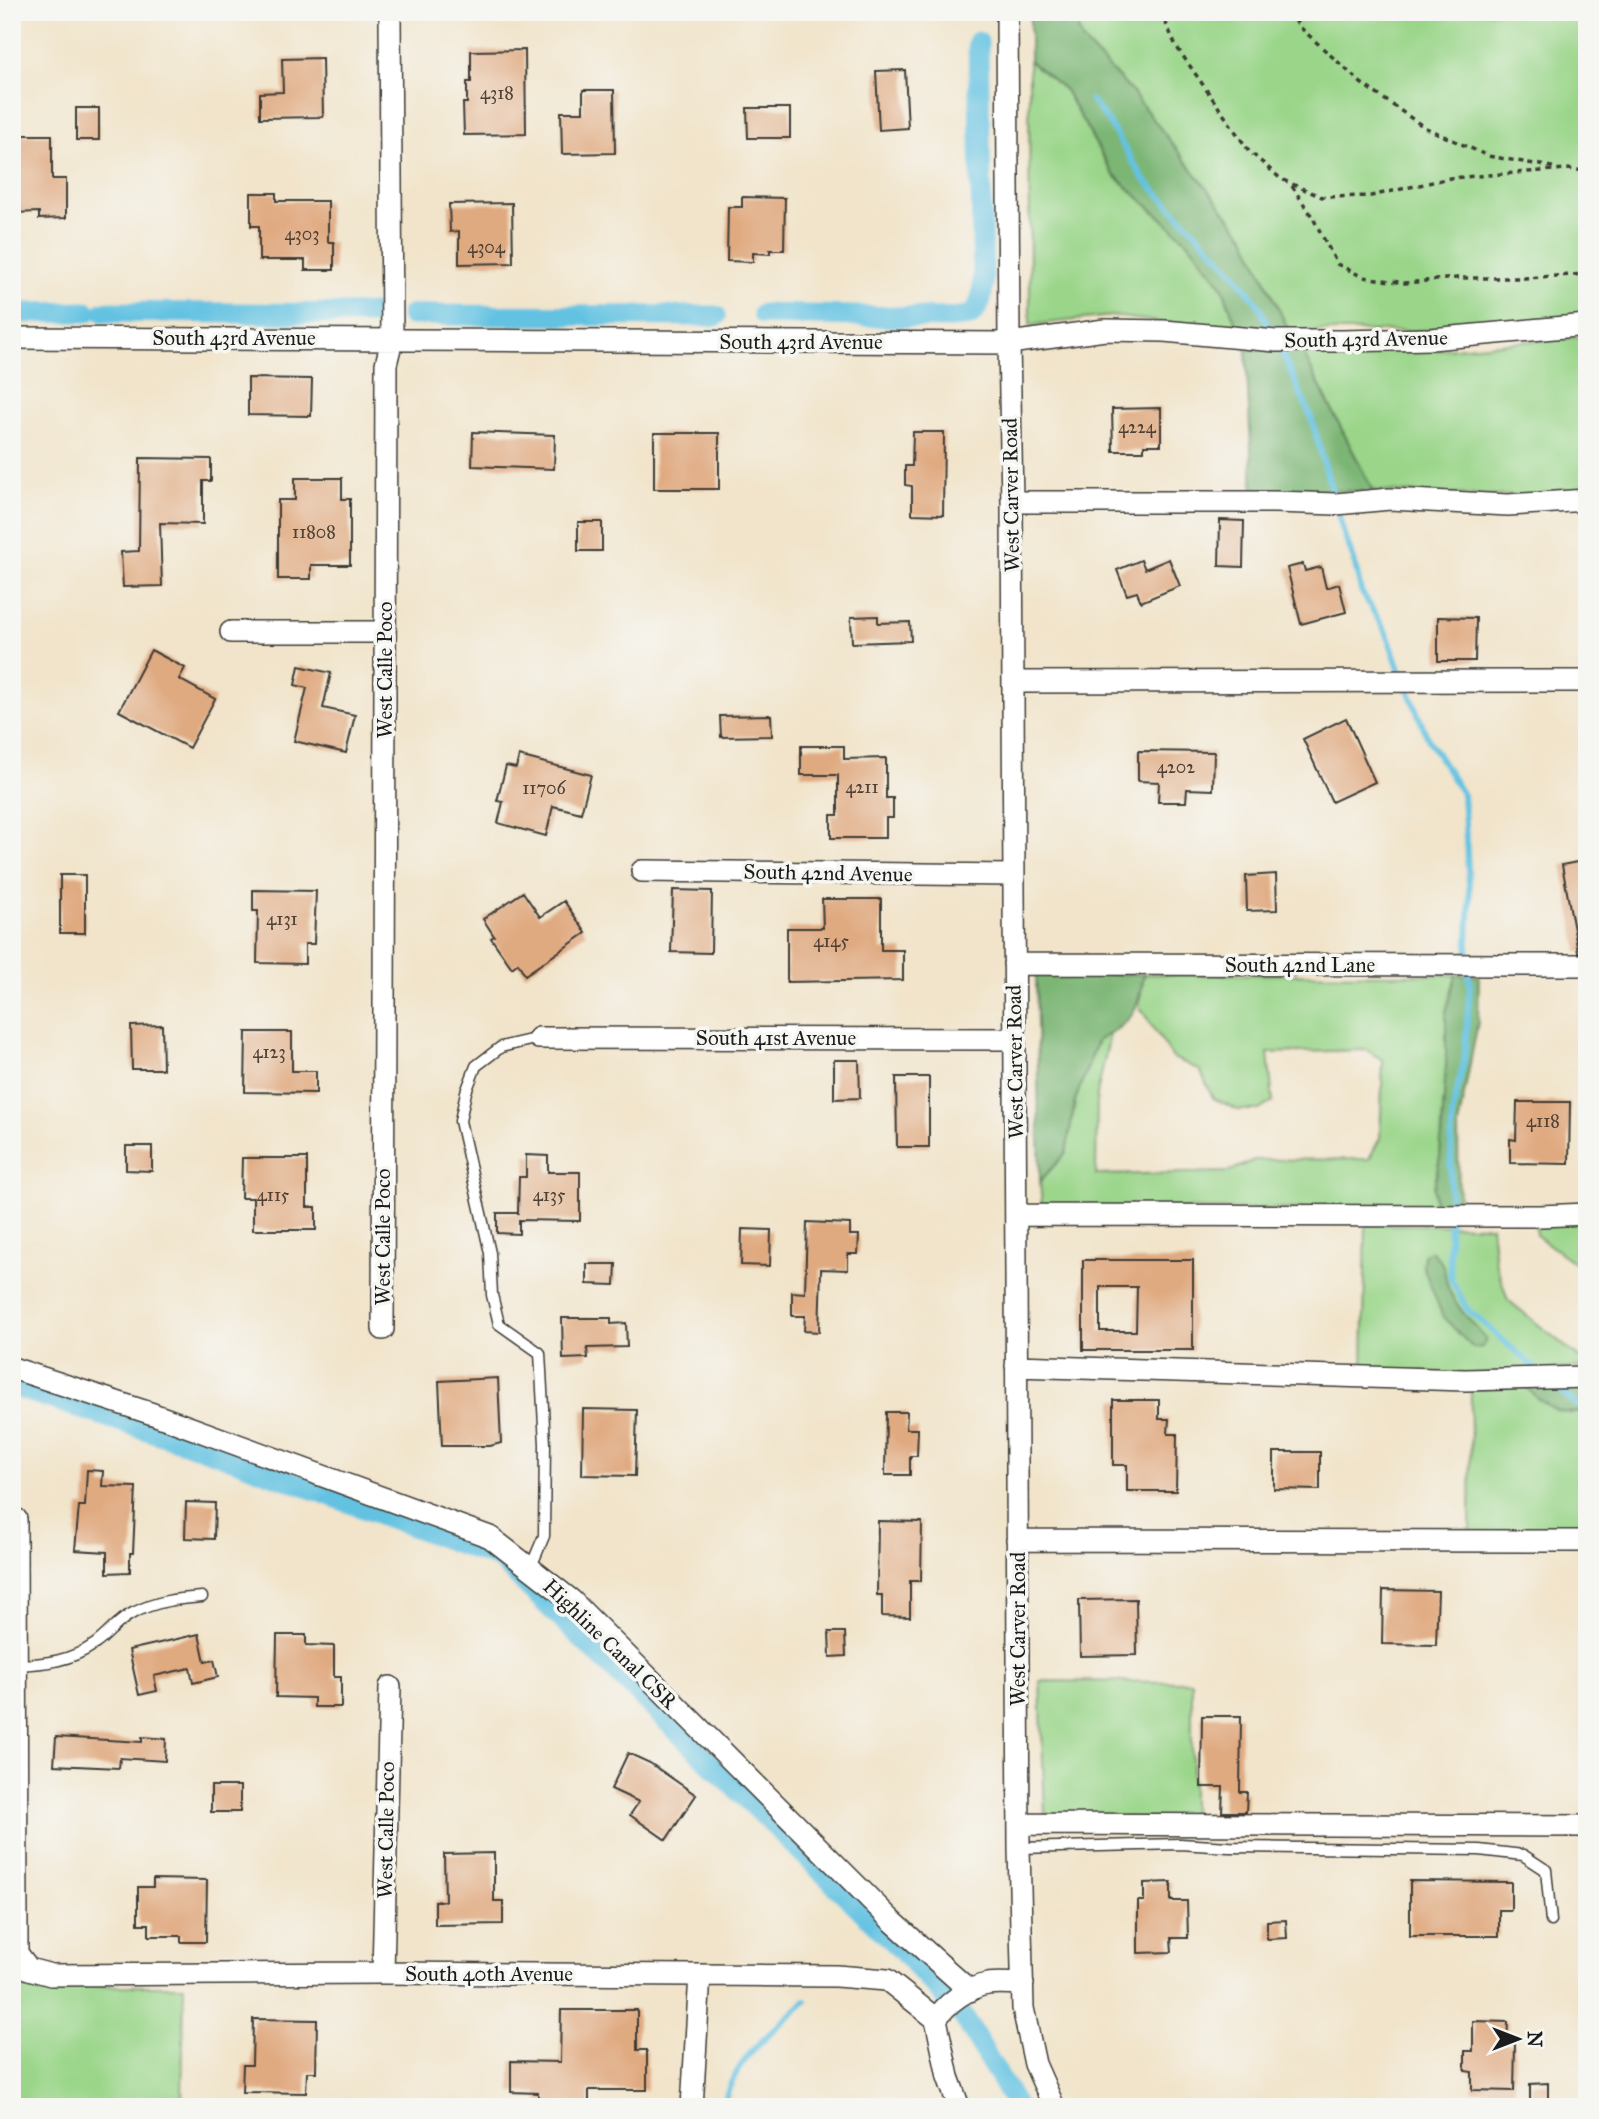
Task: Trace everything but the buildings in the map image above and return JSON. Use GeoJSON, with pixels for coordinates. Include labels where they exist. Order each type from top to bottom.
{"type":"FeatureCollection","features":[{"type":"Feature","properties":{"kind":"street","name":"West Calle Poco"},"geometry":{"type":"LineString","coordinates":[[383,1329],[386,364],[392,340],[390,12]]}},
{"type":"Feature","properties":{"kind":"street","name":"West Carver Road"},"geometry":{"type":"LineString","coordinates":[[1007,12],[1019,1848],[1023,2008],[1035,2064],[1054,2107]]}},
{"type":"Feature","properties":{"kind":"street","name":"South 43rd Avenue"},"geometry":{"type":"LineString","coordinates":[[12,338],[240,337],[1009,343],[1105,330],[1164,331],[1276,341],[1343,341],[1431,339],[1587,325]]}},
{"type":"Feature","properties":{"kind":"street"},"geometry":{"type":"LineString","coordinates":[[1012,502],[1275,502],[1336,505],[1390,499],[1508,505],[1587,500]]}},
{"type":"Feature","properties":{"kind":"street"},"geometry":{"type":"LineString","coordinates":[[231,632],[385,632]]}},
{"type":"Feature","properties":{"kind":"street"},"geometry":{"type":"LineString","coordinates":[[1013,682],[1587,681]]}},
{"type":"Feature","properties":{"kind":"street","name":"South 42nd Avenue"},"geometry":{"type":"LineString","coordinates":[[642,871],[1013,875]]}},
{"type":"Feature","properties":{"kind":"street","name":"South 42nd Lane"},"geometry":{"type":"LineString","coordinates":[[1014,964],[1587,965]]}},
{"type":"Feature","properties":{"kind":"street","name":"South 41st Avenue"},"geometry":{"type":"LineString","coordinates":[[538,1038],[1014,1039]]}},
{"type":"Feature","properties":{"kind":"street"},"geometry":{"type":"LineString","coordinates":[[1016,1215],[1587,1214]]}},
{"type":"Feature","properties":{"kind":"street"},"geometry":{"type":"LineString","coordinates":[[1016,1366],[1465,1380],[1587,1377]]}},
{"type":"Feature","properties":{"kind":"street","name":"Highline Canal CSR"},"geometry":{"type":"LineString","coordinates":[[12,1368],[153,1414],[490,1537],[570,1600],[890,1919],[970,1991]]}},
{"type":"Feature","properties":{"kind":"street"},"geometry":{"type":"LineString","coordinates":[[16,1519],[16,1665]]}},
{"type":"Feature","properties":{"kind":"street"},"geometry":{"type":"LineString","coordinates":[[1017,1539],[1587,1541]]}},
{"type":"Feature","properties":{"kind":"street","name":"South 40th Avenue"},"geometry":{"type":"LineString","coordinates":[[16,1665],[17,1953],[29,1969],[51,1975],[383,1973],[836,1976],[887,1980],[940,2013]]}},
{"type":"Feature","properties":{"kind":"street","name":"West Calle Poco"},"geometry":{"type":"LineString","coordinates":[[383,1973],[390,1687]]}},
{"type":"Feature","properties":{"kind":"street"},"geometry":{"type":"LineString","coordinates":[[1019,1824],[1587,1826]]}},
{"type":"Feature","properties":{"kind":"street"},"geometry":{"type":"LineString","coordinates":[[692,2107],[700,1975]]}},
{"type":"Feature","properties":{"kind":"street"},"geometry":{"type":"LineString","coordinates":[[958,2107],[948,2077],[940,2013],[970,1991],[987,1984],[1023,1984]]}},
{"type":"Feature","properties":{"kind":"lane"},"geometry":{"type":"LineString","coordinates":[[530,1569],[544,1536],[545,1444],[540,1353],[499,1324],[492,1295],[490,1253],[460,1121],[466,1092],[476,1066],[501,1047],[538,1038]]}},
{"type":"Feature","properties":{"kind":"lane"},"geometry":{"type":"LineString","coordinates":[[16,1665],[46,1664],[69,1658],[94,1645],[130,1614],[165,1600],[202,1597]]}},
{"type":"Feature","properties":{"kind":"lane"},"geometry":{"type":"LineString","coordinates":[[1019,1848],[1180,1844],[1479,1850],[1523,1855],[1546,1870],[1551,1920]]}},
{"type":"Feature","properties":{"kind":"path"},"geometry":{"type":"LineString","coordinates":[[1161,12],[1176,46],[1249,151],[1281,179],[1322,197],[1371,196],[1450,178],[1567,169]]}},
{"type":"Feature","properties":{"kind":"path"},"geometry":{"type":"LineString","coordinates":[[1287,12],[1361,83],[1424,127],[1489,156],[1587,171]]}},
{"type":"Feature","properties":{"kind":"path"},"geometry":{"type":"LineString","coordinates":[[1291,184],[1313,218],[1337,264],[1363,277],[1405,283],[1457,278],[1587,274]]}},
{"type":"Feature","properties":{"kind":"green space"},"geometry":{"type":"Polygon","coordinates":[[[1030,12],[1071,12],[1083,41],[1131,91],[1245,237],[1289,331],[1239,332],[1222,286],[1189,243],[1113,174],[1065,90],[1030,61],[1030,12]]]}},
{"type":"Feature","properties":{"kind":"green space"},"geometry":{"type":"Polygon","coordinates":[[[1071,12],[1587,12],[1587,318],[1414,331],[1289,331],[1245,237],[1131,91],[1083,41],[1071,12]]]}},
{"type":"Feature","properties":{"kind":"green space"},"geometry":{"type":"Polygon","coordinates":[[[1029,61],[1065,90],[1113,174],[1189,243],[1222,286],[1239,332],[1112,316],[1030,325],[1029,61]]]}},
{"type":"Feature","properties":{"kind":"green space"},"geometry":{"type":"Polygon","coordinates":[[[1587,336],[1587,493],[1490,496],[1373,491],[1301,349],[1433,350],[1587,336]]]}},
{"type":"Feature","properties":{"kind":"green space"},"geometry":{"type":"Polygon","coordinates":[[[1301,349],[1373,491],[1253,491],[1246,350],[1301,349]]]}},
{"type":"Feature","properties":{"kind":"green space"},"geometry":{"type":"Polygon","coordinates":[[[1036,974],[1144,974],[1136,1008],[1119,1028],[1097,1041],[1075,1101],[1066,1153],[1040,1181],[1036,974]]]}},
{"type":"Feature","properties":{"kind":"green space"},"geometry":{"type":"Polygon","coordinates":[[[1144,974],[1456,975],[1446,1012],[1446,1066],[1440,1157],[1434,1187],[1435,1209],[1042,1209],[1040,1181],[1066,1153],[1075,1101],[1098,1040],[1110,1034],[1097,1094],[1096,1175],[1228,1172],[1254,1160],[1369,1159],[1380,1138],[1383,1060],[1366,1050],[1268,1053],[1273,1101],[1259,1110],[1238,1110],[1213,1098],[1200,1070],[1173,1058],[1139,1006],[1144,974]]]}},
{"type":"Feature","properties":{"kind":"green space"},"geometry":{"type":"Polygon","coordinates":[[[1456,975],[1479,975],[1478,1022],[1458,1126],[1459,1208],[1435,1209],[1434,1187],[1440,1157],[1446,1066],[1446,1012],[1456,975]]]}},
{"type":"Feature","properties":{"kind":"green space"},"geometry":{"type":"Polygon","coordinates":[[[1587,1221],[1587,1272],[1536,1235],[1535,1222],[1587,1221]]]}},
{"type":"Feature","properties":{"kind":"green space"},"geometry":{"type":"Polygon","coordinates":[[[1366,1224],[1491,1226],[1495,1261],[1508,1300],[1587,1364],[1587,1367],[1470,1375],[1363,1369],[1366,1224]]]}},
{"type":"Feature","properties":{"kind":"green space"},"geometry":{"type":"Polygon","coordinates":[[[1431,1251],[1443,1266],[1449,1290],[1456,1303],[1486,1339],[1483,1347],[1473,1348],[1443,1317],[1423,1266],[1424,1255],[1431,1251]]]}},
{"type":"Feature","properties":{"kind":"green space"},"geometry":{"type":"Polygon","coordinates":[[[1524,1386],[1570,1414],[1587,1411],[1587,1533],[1470,1534],[1471,1389],[1524,1386]]]}},
{"type":"Feature","properties":{"kind":"green space"},"geometry":{"type":"Polygon","coordinates":[[[1524,1386],[1587,1386],[1587,1411],[1559,1411],[1545,1404],[1524,1386]]]}},
{"type":"Feature","properties":{"kind":"green space"},"geometry":{"type":"Polygon","coordinates":[[[1040,1681],[1192,1682],[1192,1820],[1045,1815],[1040,1681]]]}},
{"type":"Feature","properties":{"kind":"green space"},"geometry":{"type":"Polygon","coordinates":[[[26,1986],[184,1986],[182,2102],[167,2107],[12,2107],[12,1995],[26,1986]]]}},
{"type":"Feature","properties":{"kind":"waterway"},"geometry":{"type":"LineString","coordinates":[[763,314],[950,318],[970,316],[977,309],[983,283],[978,42]]}},
{"type":"Feature","properties":{"kind":"waterway"},"geometry":{"type":"LineString","coordinates":[[1091,100],[1107,120],[1143,178],[1232,270],[1259,306],[1273,335]]}},
{"type":"Feature","properties":{"kind":"waterway"},"geometry":{"type":"LineString","coordinates":[[12,313],[87,312]]}},
{"type":"Feature","properties":{"kind":"waterway"},"geometry":{"type":"LineString","coordinates":[[104,312],[376,314]]}},
{"type":"Feature","properties":{"kind":"waterway"},"geometry":{"type":"LineString","coordinates":[[411,315],[716,316]]}},
{"type":"Feature","properties":{"kind":"waterway"},"geometry":{"type":"LineString","coordinates":[[1278,344],[1311,417],[1361,591],[1387,634],[1402,677]]}},
{"type":"Feature","properties":{"kind":"waterway"},"geometry":{"type":"LineString","coordinates":[[1407,687],[1428,739],[1463,795],[1470,898],[1467,958],[1470,985],[1464,1061],[1452,1114],[1449,1248],[1451,1279],[1467,1309],[1539,1372]]}},
{"type":"Feature","properties":{"kind":"waterway"},"geometry":{"type":"LineString","coordinates":[[1552,1384],[1587,1413]]}},
{"type":"Feature","properties":{"kind":"waterway"},"geometry":{"type":"LineString","coordinates":[[12,1386],[211,1451],[500,1559],[893,1941],[963,2016],[1017,2107]]}},
{"type":"Feature","properties":{"kind":"waterway"},"geometry":{"type":"LineString","coordinates":[[723,2107],[728,2089],[755,2047],[806,2001]]}}]}
